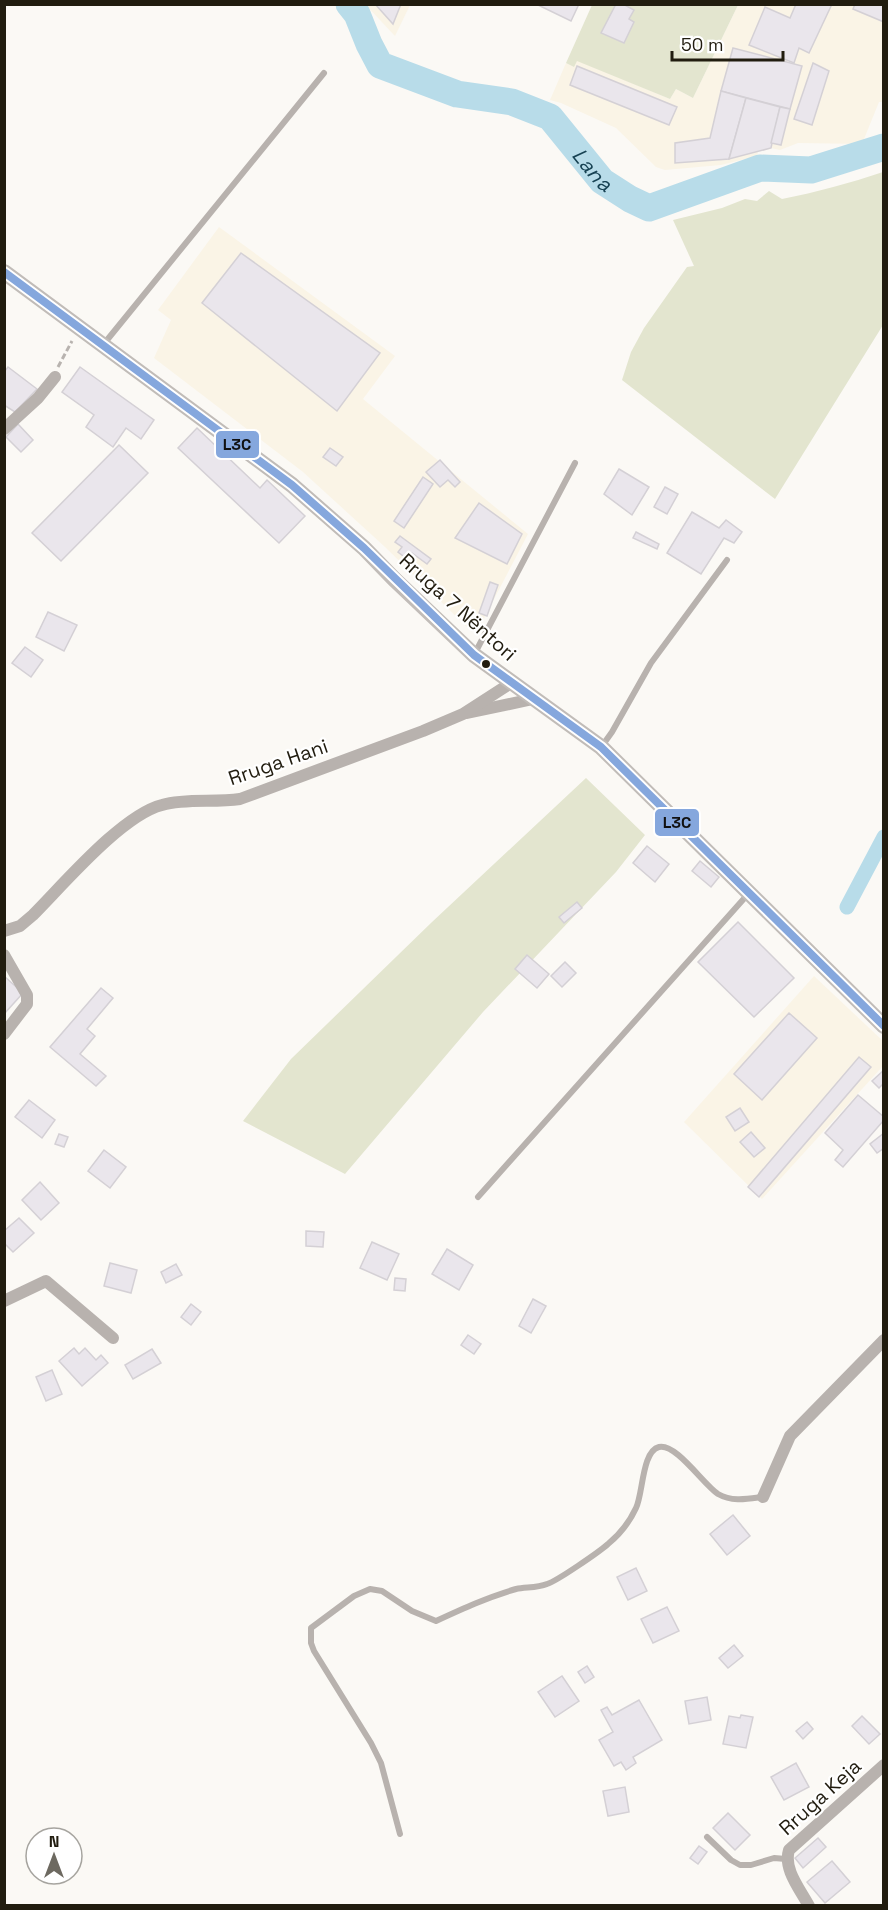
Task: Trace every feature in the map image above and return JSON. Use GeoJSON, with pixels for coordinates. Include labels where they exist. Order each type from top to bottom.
{"type":"FeatureCollection","features":[{"type":"Feature","properties":{"kind":"main road","name":"Rruga 7 Nëntori"},"geometry":{"type":"LineString","coordinates":[[4,272],[292,485],[337,522],[474,655],[601,747],[884,1026]]}},
{"type":"Feature","properties":{"kind":"street"},"geometry":{"type":"LineString","coordinates":[[4,429],[38,398],[55,377]]}},
{"type":"Feature","properties":{"kind":"street","name":"Rruga Hani"},"geometry":{"type":"LineString","coordinates":[[5,933],[20,926],[33,915],[121,828],[148,810],[181,801],[240,799],[463,714],[511,683]]}},
{"type":"Feature","properties":{"kind":"street","name":"Rruga Hani"},"geometry":{"type":"LineString","coordinates":[[463,714],[533,699]]}},
{"type":"Feature","properties":{"kind":"street"},"geometry":{"type":"LineString","coordinates":[[4,955],[27,995],[27,1004],[4,1034]]}},
{"type":"Feature","properties":{"kind":"street"},"geometry":{"type":"LineString","coordinates":[[4,1301],[46,1281],[113,1338]]}},
{"type":"Feature","properties":{"kind":"street"},"geometry":{"type":"LineString","coordinates":[[763,1497],[790,1436],[884,1340]]}},
{"type":"Feature","properties":{"kind":"street","name":"Rruga Keja"},"geometry":{"type":"LineString","coordinates":[[786,1859],[789,1850],[884,1765]]}},
{"type":"Feature","properties":{"kind":"street"},"geometry":{"type":"LineString","coordinates":[[786,1859],[809,1905]]}},
{"type":"Feature","properties":{"kind":"lane"},"geometry":{"type":"LineString","coordinates":[[103,346],[324,73]]}},
{"type":"Feature","properties":{"kind":"lane"},"geometry":{"type":"LineString","coordinates":[[474,655],[575,463]]}},
{"type":"Feature","properties":{"kind":"lane"},"geometry":{"type":"LineString","coordinates":[[601,747],[651,663],[727,560]]}},
{"type":"Feature","properties":{"kind":"lane"},"geometry":{"type":"LineString","coordinates":[[478,1197],[750,892]]}},
{"type":"Feature","properties":{"kind":"lane"},"geometry":{"type":"LineString","coordinates":[[400,1834],[381,1763],[314,1651],[311,1642],[311,1628],[354,1596],[370,1589],[382,1591],[412,1611],[436,1622],[475,1602],[517,1589],[548,1584],[608,1545],[623,1529],[641,1497],[648,1459],[652,1451],[659,1447],[667,1447],[677,1454],[719,1494],[737,1500],[763,1497]]}},
{"type":"Feature","properties":{"kind":"lane"},"geometry":{"type":"LineString","coordinates":[[707,1837],[731,1860],[740,1865],[750,1865],[774,1858],[786,1859]]}},
{"type":"Feature","properties":{"kind":"path"},"geometry":{"type":"LineString","coordinates":[[55,377],[68,346],[80,329]]}},
{"type":"Feature","properties":{"kind":"shaded area"},"geometry":{"type":"Polygon","coordinates":[[[366,5],[410,5],[395,36],[366,5]]]}},
{"type":"Feature","properties":{"kind":"shaded area"},"geometry":{"type":"Polygon","coordinates":[[[738,5],[883,5],[883,102],[879,102],[862,144],[798,143],[780,150],[771,148],[758,151],[757,156],[721,165],[665,170],[656,167],[616,128],[550,100],[566,63],[574,67],[577,60],[670,99],[676,89],[693,98],[738,5]]]}},
{"type":"Feature","properties":{"kind":"shaded area"},"geometry":{"type":"Polygon","coordinates":[[[219,227],[395,356],[363,399],[528,534],[480,626],[469,629],[385,547],[303,472],[154,358],[171,320],[158,310],[219,227]]]}},
{"type":"Feature","properties":{"kind":"shaded area"},"geometry":{"type":"Polygon","coordinates":[[[814,976],[883,1041],[883,1066],[762,1199],[684,1122],[814,976]]]}},
{"type":"Feature","properties":{"kind":"green space"},"geometry":{"type":"Polygon","coordinates":[[[592,5],[738,5],[693,98],[676,89],[670,99],[577,61],[574,67],[566,63],[592,5]]]}},
{"type":"Feature","properties":{"kind":"green space"},"geometry":{"type":"Polygon","coordinates":[[[883,172],[883,325],[775,499],[622,380],[631,352],[644,328],[687,267],[694,266],[673,220],[722,208],[745,199],[757,201],[769,191],[782,199],[883,172]]]}},
{"type":"Feature","properties":{"kind":"green space"},"geometry":{"type":"Polygon","coordinates":[[[586,778],[645,835],[616,872],[483,1012],[345,1174],[243,1121],[291,1059],[432,922],[586,778]]]}},
{"type":"Feature","properties":{"kind":"building"},"geometry":{"type":"Polygon","coordinates":[[[375,4],[401,4],[393,24],[375,4]]]}},
{"type":"Feature","properties":{"kind":"building"},"geometry":{"type":"Polygon","coordinates":[[[536,4],[579,4],[571,21],[536,4]]]}},
{"type":"Feature","properties":{"kind":"building"},"geometry":{"type":"Polygon","coordinates":[[[616,4],[623,4],[634,10],[629,19],[634,22],[624,43],[601,33],[616,4]]]}},
{"type":"Feature","properties":{"kind":"building"},"geometry":{"type":"Polygon","coordinates":[[[796,4],[832,4],[809,53],[799,48],[794,63],[749,45],[765,7],[790,18],[796,4]]]}},
{"type":"Feature","properties":{"kind":"building"},"geometry":{"type":"Polygon","coordinates":[[[855,4],[884,4],[884,22],[853,9],[855,4]]]}},
{"type":"Feature","properties":{"kind":"building"},"geometry":{"type":"Polygon","coordinates":[[[733,48],[802,66],[790,109],[721,91],[733,48]]]}},
{"type":"Feature","properties":{"kind":"building"},"geometry":{"type":"Polygon","coordinates":[[[813,63],[829,71],[812,125],[794,119],[813,63]]]}},
{"type":"Feature","properties":{"kind":"building"},"geometry":{"type":"Polygon","coordinates":[[[577,66],[677,107],[669,125],[570,85],[577,66]]]}},
{"type":"Feature","properties":{"kind":"building"},"geometry":{"type":"Polygon","coordinates":[[[721,91],[746,98],[729,159],[675,163],[675,143],[710,138],[721,91]]]}},
{"type":"Feature","properties":{"kind":"building"},"geometry":{"type":"Polygon","coordinates":[[[746,98],[780,107],[771,148],[729,159],[746,98]]]}},
{"type":"Feature","properties":{"kind":"building"},"geometry":{"type":"Polygon","coordinates":[[[780,107],[790,109],[781,145],[771,143],[780,107]]]}},
{"type":"Feature","properties":{"kind":"building"},"geometry":{"type":"Polygon","coordinates":[[[241,253],[380,353],[337,411],[202,303],[241,253]]]}},
{"type":"Feature","properties":{"kind":"building"},"geometry":{"type":"Polygon","coordinates":[[[8,367],[37,389],[15,412],[4,405],[4,372],[8,367]]]}},
{"type":"Feature","properties":{"kind":"building"},"geometry":{"type":"Polygon","coordinates":[[[80,367],[154,420],[141,439],[126,428],[113,447],[86,427],[94,415],[62,392],[80,367]]]}},
{"type":"Feature","properties":{"kind":"building"},"geometry":{"type":"Polygon","coordinates":[[[18,424],[33,440],[21,452],[6,437],[18,424]]]}},
{"type":"Feature","properties":{"kind":"building"},"geometry":{"type":"Polygon","coordinates":[[[197,428],[260,488],[267,480],[305,516],[279,543],[178,448],[197,428]]]}},
{"type":"Feature","properties":{"kind":"building"},"geometry":{"type":"Polygon","coordinates":[[[119,445],[148,473],[61,561],[32,533],[119,445]]]}},
{"type":"Feature","properties":{"kind":"building"},"geometry":{"type":"Polygon","coordinates":[[[330,448],[343,457],[336,466],[323,457],[330,448]]]}},
{"type":"Feature","properties":{"kind":"building"},"geometry":{"type":"Polygon","coordinates":[[[440,460],[460,482],[455,487],[448,480],[440,487],[426,472],[440,460]]]}},
{"type":"Feature","properties":{"kind":"building"},"geometry":{"type":"Polygon","coordinates":[[[619,469],[649,487],[632,515],[604,494],[619,469]]]}},
{"type":"Feature","properties":{"kind":"building"},"geometry":{"type":"Polygon","coordinates":[[[423,477],[433,484],[404,528],[394,521],[423,477]]]}},
{"type":"Feature","properties":{"kind":"building"},"geometry":{"type":"Polygon","coordinates":[[[665,487],[678,494],[667,514],[654,507],[665,487]]]}},
{"type":"Feature","properties":{"kind":"building"},"geometry":{"type":"Polygon","coordinates":[[[479,503],[522,534],[507,564],[455,538],[479,503]]]}},
{"type":"Feature","properties":{"kind":"building"},"geometry":{"type":"Polygon","coordinates":[[[692,512],[719,528],[726,520],[742,532],[734,543],[724,538],[701,574],[667,553],[692,512]]]}},
{"type":"Feature","properties":{"kind":"building"},"geometry":{"type":"Polygon","coordinates":[[[636,532],[659,544],[657,549],[633,538],[636,532]]]}},
{"type":"Feature","properties":{"kind":"building"},"geometry":{"type":"Polygon","coordinates":[[[400,536],[431,559],[427,564],[412,553],[407,559],[398,552],[402,547],[395,542],[400,536]]]}},
{"type":"Feature","properties":{"kind":"building"},"geometry":{"type":"Polygon","coordinates":[[[490,582],[498,585],[487,616],[479,613],[490,582]]]}},
{"type":"Feature","properties":{"kind":"building"},"geometry":{"type":"Polygon","coordinates":[[[48,612],[77,625],[64,651],[36,637],[48,612]]]}},
{"type":"Feature","properties":{"kind":"building"},"geometry":{"type":"Polygon","coordinates":[[[25,647],[43,660],[31,677],[12,663],[25,647]]]}},
{"type":"Feature","properties":{"kind":"building"},"geometry":{"type":"Polygon","coordinates":[[[647,846],[669,864],[655,882],[633,863],[647,846]]]}},
{"type":"Feature","properties":{"kind":"building"},"geometry":{"type":"Polygon","coordinates":[[[700,861],[719,877],[711,887],[692,871],[700,861]]]}},
{"type":"Feature","properties":{"kind":"building"},"geometry":{"type":"Polygon","coordinates":[[[577,902],[582,908],[564,923],[559,917],[577,902]]]}},
{"type":"Feature","properties":{"kind":"building"},"geometry":{"type":"Polygon","coordinates":[[[738,922],[794,978],[754,1017],[698,962],[738,922]]]}},
{"type":"Feature","properties":{"kind":"building"},"geometry":{"type":"Polygon","coordinates":[[[527,955],[549,974],[537,988],[515,969],[527,955]]]}},
{"type":"Feature","properties":{"kind":"building"},"geometry":{"type":"Polygon","coordinates":[[[565,962],[576,973],[562,987],[551,976],[565,962]]]}},
{"type":"Feature","properties":{"kind":"building"},"geometry":{"type":"Polygon","coordinates":[[[4,976],[23,993],[4,1014],[4,976]]]}},
{"type":"Feature","properties":{"kind":"building"},"geometry":{"type":"Polygon","coordinates":[[[101,988],[113,998],[87,1029],[95,1036],[80,1054],[106,1076],[96,1086],[50,1047],[101,988]]]}},
{"type":"Feature","properties":{"kind":"building"},"geometry":{"type":"Polygon","coordinates":[[[789,1013],[817,1038],[762,1100],[734,1074],[789,1013]]]}},
{"type":"Feature","properties":{"kind":"building"},"geometry":{"type":"Polygon","coordinates":[[[859,1057],[871,1067],[759,1197],[748,1187],[859,1057]]]}},
{"type":"Feature","properties":{"kind":"building"},"geometry":{"type":"Polygon","coordinates":[[[884,1070],[884,1083],[879,1088],[872,1081],[884,1070]]]}},
{"type":"Feature","properties":{"kind":"building"},"geometry":{"type":"Polygon","coordinates":[[[858,1095],[884,1117],[884,1120],[843,1167],[835,1160],[843,1150],[825,1133],[858,1095]]]}},
{"type":"Feature","properties":{"kind":"building"},"geometry":{"type":"Polygon","coordinates":[[[29,1100],[55,1120],[42,1138],[15,1117],[29,1100]]]}},
{"type":"Feature","properties":{"kind":"building"},"geometry":{"type":"Polygon","coordinates":[[[740,1108],[749,1122],[735,1131],[726,1117],[740,1108]]]}},
{"type":"Feature","properties":{"kind":"building"},"geometry":{"type":"Polygon","coordinates":[[[751,1132],[765,1148],[754,1157],[740,1142],[751,1132]]]}},
{"type":"Feature","properties":{"kind":"building"},"geometry":{"type":"Polygon","coordinates":[[[884,1133],[884,1148],[877,1153],[870,1144],[884,1133]]]}},
{"type":"Feature","properties":{"kind":"building"},"geometry":{"type":"Polygon","coordinates":[[[59,1134],[68,1137],[64,1147],[55,1144],[59,1134]]]}},
{"type":"Feature","properties":{"kind":"building"},"geometry":{"type":"Polygon","coordinates":[[[104,1150],[126,1167],[110,1188],[88,1171],[104,1150]]]}},
{"type":"Feature","properties":{"kind":"building"},"geometry":{"type":"Polygon","coordinates":[[[40,1182],[59,1203],[41,1220],[22,1200],[40,1182]]]}},
{"type":"Feature","properties":{"kind":"building"},"geometry":{"type":"Polygon","coordinates":[[[19,1218],[34,1233],[13,1252],[4,1243],[4,1231],[19,1218]]]}},
{"type":"Feature","properties":{"kind":"building"},"geometry":{"type":"Polygon","coordinates":[[[306,1231],[324,1232],[323,1247],[306,1246],[306,1231]]]}},
{"type":"Feature","properties":{"kind":"building"},"geometry":{"type":"Polygon","coordinates":[[[372,1242],[399,1254],[387,1280],[360,1268],[372,1242]]]}},
{"type":"Feature","properties":{"kind":"building"},"geometry":{"type":"Polygon","coordinates":[[[447,1249],[473,1265],[459,1290],[432,1274],[447,1249]]]}},
{"type":"Feature","properties":{"kind":"building"},"geometry":{"type":"Polygon","coordinates":[[[110,1263],[137,1270],[131,1293],[104,1286],[110,1263]]]}},
{"type":"Feature","properties":{"kind":"building"},"geometry":{"type":"Polygon","coordinates":[[[176,1264],[182,1275],[166,1283],[161,1272],[176,1264]]]}},
{"type":"Feature","properties":{"kind":"building"},"geometry":{"type":"Polygon","coordinates":[[[395,1278],[406,1279],[405,1291],[394,1290],[395,1278]]]}},
{"type":"Feature","properties":{"kind":"building"},"geometry":{"type":"Polygon","coordinates":[[[533,1299],[546,1306],[531,1333],[519,1326],[533,1299]]]}},
{"type":"Feature","properties":{"kind":"building"},"geometry":{"type":"Polygon","coordinates":[[[191,1304],[201,1312],[191,1325],[181,1317],[191,1304]]]}},
{"type":"Feature","properties":{"kind":"building"},"geometry":{"type":"Polygon","coordinates":[[[468,1335],[481,1344],[474,1354],[461,1345],[468,1335]]]}},
{"type":"Feature","properties":{"kind":"building"},"geometry":{"type":"Polygon","coordinates":[[[74,1348],[79,1354],[85,1348],[96,1360],[101,1355],[108,1363],[82,1386],[59,1361],[74,1348]]]}},
{"type":"Feature","properties":{"kind":"building"},"geometry":{"type":"Polygon","coordinates":[[[152,1349],[161,1363],[133,1379],[125,1365],[152,1349]]]}},
{"type":"Feature","properties":{"kind":"building"},"geometry":{"type":"Polygon","coordinates":[[[52,1370],[62,1394],[46,1401],[36,1377],[52,1370]]]}},
{"type":"Feature","properties":{"kind":"building"},"geometry":{"type":"Polygon","coordinates":[[[733,1515],[750,1536],[727,1555],[710,1534],[733,1515]]]}},
{"type":"Feature","properties":{"kind":"building"},"geometry":{"type":"Polygon","coordinates":[[[636,1568],[647,1591],[628,1600],[617,1577],[636,1568]]]}},
{"type":"Feature","properties":{"kind":"building"},"geometry":{"type":"Polygon","coordinates":[[[667,1607],[679,1631],[653,1643],[641,1619],[667,1607]]]}},
{"type":"Feature","properties":{"kind":"building"},"geometry":{"type":"Polygon","coordinates":[[[734,1645],[743,1656],[728,1668],[719,1658],[734,1645]]]}},
{"type":"Feature","properties":{"kind":"building"},"geometry":{"type":"Polygon","coordinates":[[[587,1666],[594,1677],[585,1683],[578,1672],[587,1666]]]}},
{"type":"Feature","properties":{"kind":"building"},"geometry":{"type":"Polygon","coordinates":[[[562,1676],[579,1701],[555,1717],[538,1692],[562,1676]]]}},
{"type":"Feature","properties":{"kind":"building"},"geometry":{"type":"Polygon","coordinates":[[[707,1697],[711,1720],[689,1724],[685,1701],[707,1697]]]}},
{"type":"Feature","properties":{"kind":"building"},"geometry":{"type":"Polygon","coordinates":[[[639,1700],[662,1740],[633,1757],[636,1763],[626,1770],[621,1762],[614,1766],[599,1740],[613,1732],[601,1710],[607,1707],[612,1715],[639,1700]]]}},
{"type":"Feature","properties":{"kind":"building"},"geometry":{"type":"Polygon","coordinates":[[[741,1715],[753,1717],[746,1748],[723,1744],[729,1716],[740,1718],[741,1715]]]}},
{"type":"Feature","properties":{"kind":"building"},"geometry":{"type":"Polygon","coordinates":[[[862,1716],[880,1734],[869,1744],[852,1726],[862,1716]]]}},
{"type":"Feature","properties":{"kind":"building"},"geometry":{"type":"Polygon","coordinates":[[[807,1722],[813,1729],[803,1739],[796,1731],[807,1722]]]}},
{"type":"Feature","properties":{"kind":"building"},"geometry":{"type":"Polygon","coordinates":[[[796,1763],[809,1787],[784,1800],[771,1777],[796,1763]]]}},
{"type":"Feature","properties":{"kind":"building"},"geometry":{"type":"Polygon","coordinates":[[[625,1787],[629,1812],[608,1816],[603,1791],[625,1787]]]}},
{"type":"Feature","properties":{"kind":"building"},"geometry":{"type":"Polygon","coordinates":[[[728,1813],[750,1835],[735,1850],[713,1828],[728,1813]]]}},
{"type":"Feature","properties":{"kind":"building"},"geometry":{"type":"Polygon","coordinates":[[[818,1838],[826,1847],[803,1868],[795,1858],[818,1838]]]}},
{"type":"Feature","properties":{"kind":"building"},"geometry":{"type":"Polygon","coordinates":[[[699,1846],[707,1852],[698,1864],[690,1858],[699,1846]]]}},
{"type":"Feature","properties":{"kind":"building"},"geometry":{"type":"Polygon","coordinates":[[[832,1861],[850,1882],[825,1903],[807,1882],[832,1861]]]}},
{"type":"Feature","properties":{"kind":"waterway","name":"Lana"},"geometry":{"type":"LineString","coordinates":[[349,4],[357,14],[380,65],[457,94],[512,102],[550,117],[602,181],[649,208],[760,168],[811,170],[884,147]]}},
{"type":"Feature","properties":{"kind":"waterway"},"geometry":{"type":"LineString","coordinates":[[847,907],[884,837]]}},
{"type":"Feature","properties":{"kind":"transit line","name":"L3C"},"geometry":{"type":"LineString","coordinates":[[4,272],[292,485],[364,548],[474,655],[601,747],[884,1026]]}}]}
